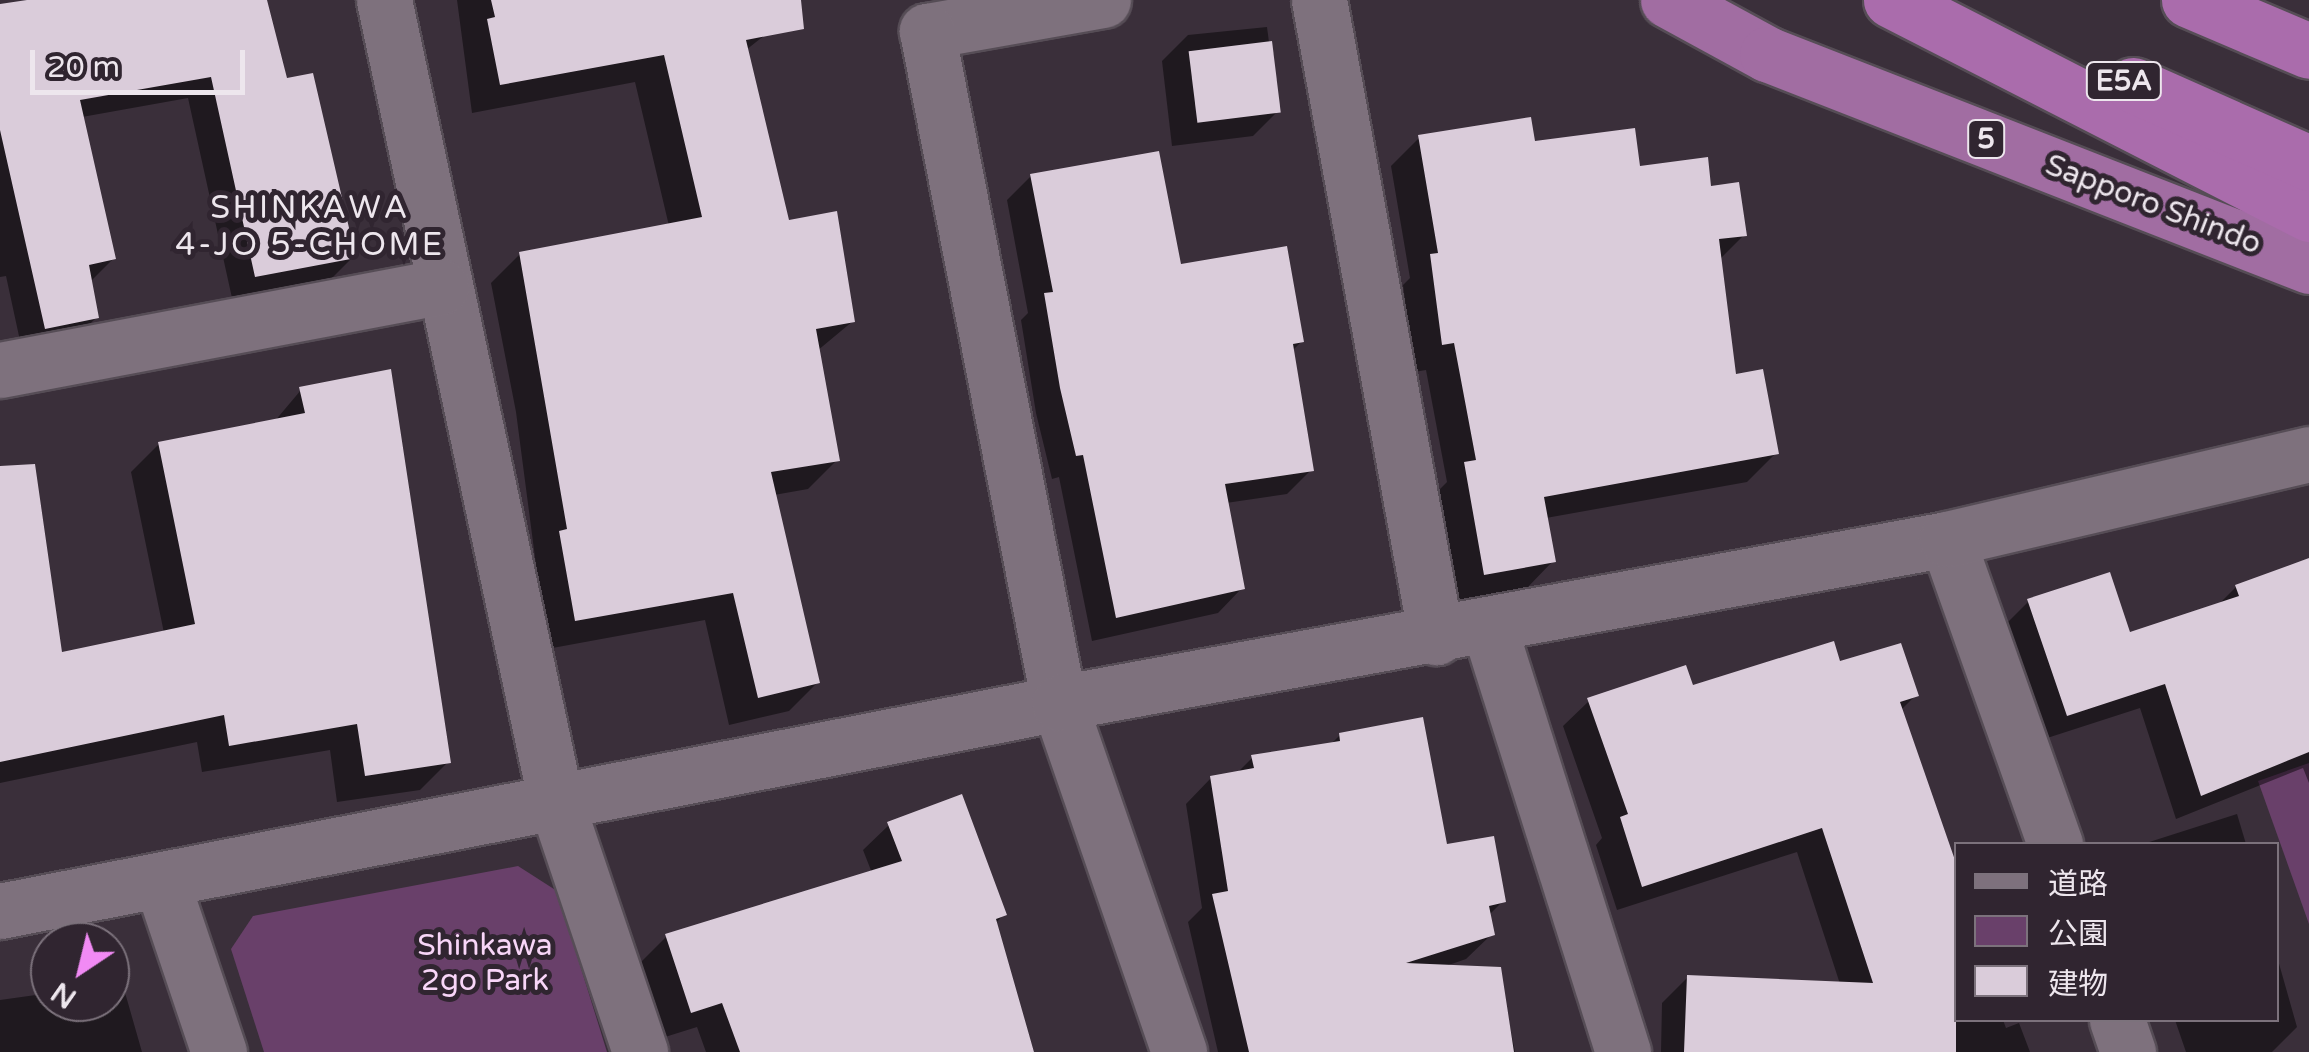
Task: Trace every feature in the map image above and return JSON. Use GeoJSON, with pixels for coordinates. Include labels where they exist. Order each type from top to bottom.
{"type":"FeatureCollection","features":[{"type":"Feature","properties":{"kind":"highway","name":"Sapporo Shindo"},"geometry":{"type":"LineString","coordinates":[[1668,0],[1767,54],[2309,266]]}},
{"type":"Feature","properties":{"kind":"highway"},"geometry":{"type":"LineString","coordinates":[[1891,0],[2309,214]]}},
{"type":"Feature","properties":{"kind":"highway","name":"E5A"},"geometry":{"type":"LineString","coordinates":[[1939,0],[2309,163]]}},
{"type":"Feature","properties":{"kind":"highway"},"geometry":{"type":"LineString","coordinates":[[2190,0],[2309,51]]}},
{"type":"Feature","properties":{"kind":"highway"},"geometry":{"type":"LineString","coordinates":[[2252,0],[2309,19]]}},
{"type":"Feature","properties":{"kind":"street"},"geometry":{"type":"LineString","coordinates":[[384,0],[442,288],[556,802],[640,1052]]}},
{"type":"Feature","properties":{"kind":"street"},"geometry":{"type":"LineString","coordinates":[[1103,0],[927,31],[1059,702],[1179,1052]]}},
{"type":"Feature","properties":{"kind":"street"},"geometry":{"type":"LineString","coordinates":[[1318,0],[1436,637]]}},
{"type":"Feature","properties":{"kind":"street"},"geometry":{"type":"LineString","coordinates":[[0,370],[442,288]]}},
{"type":"Feature","properties":{"kind":"street"},"geometry":{"type":"LineString","coordinates":[[0,912],[1059,702],[1436,637],[1947,539],[2309,454]]}},
{"type":"Feature","properties":{"kind":"street"},"geometry":{"type":"LineString","coordinates":[[1947,539],[2054,842]]}},
{"type":"Feature","properties":{"kind":"street"},"geometry":{"type":"LineString","coordinates":[[1489,627],[1623,1052]]}},
{"type":"Feature","properties":{"kind":"street"},"geometry":{"type":"LineString","coordinates":[[161,880],[218,1052]]}},
{"type":"Feature","properties":{"kind":"street"},"geometry":{"type":"LineString","coordinates":[[2117,1022],[2128,1052]]}},
{"type":"Feature","properties":{"kind":"green space"},"geometry":{"type":"Polygon","coordinates":[[[2309,763],[2309,924],[2258,781],[2309,763]]]}},
{"type":"Feature","properties":{"kind":"green space","name":"Shinkawa 2go Park"},"geometry":{"type":"Polygon","coordinates":[[[518,866],[557,891],[607,1052],[264,1052],[231,949],[253,916],[518,866]]]}},
{"type":"Feature","properties":{"kind":"building"},"geometry":{"type":"Polygon","coordinates":[[[27,0],[267,0],[287,78],[313,73],[356,258],[255,277],[211,77],[80,100],[116,259],[89,265],[99,318],[45,329],[0,130],[0,4],[27,0]]]}},
{"type":"Feature","properties":{"kind":"building"},"geometry":{"type":"Polygon","coordinates":[[[491,0],[801,0],[804,29],[746,40],[789,220],[837,211],[855,322],[816,329],[840,461],[771,472],[820,683],[758,698],[733,593],[575,621],[559,531],[567,529],[519,252],[702,217],[664,55],[500,85],[487,19],[495,17],[491,0]]]}},
{"type":"Feature","properties":{"kind":"building"},"geometry":{"type":"Polygon","coordinates":[[[1272,41],[1281,112],[1197,123],[1189,51],[1272,41]]]}},
{"type":"Feature","properties":{"kind":"building"},"geometry":{"type":"Polygon","coordinates":[[[1531,117],[1535,141],[1635,128],[1640,166],[1708,157],[1711,186],[1739,182],[1747,236],[1719,239],[1736,374],[1763,369],[1779,454],[1544,497],[1556,562],[1484,575],[1464,462],[1476,460],[1454,343],[1442,345],[1430,254],[1438,253],[1418,135],[1531,117]]]}},
{"type":"Feature","properties":{"kind":"building"},"geometry":{"type":"Polygon","coordinates":[[[1159,151],[1181,264],[1287,246],[1304,342],[1293,344],[1314,471],[1225,484],[1245,589],[1116,618],[1083,455],[1076,456],[1060,388],[1044,293],[1053,292],[1030,174],[1159,151]]]}},
{"type":"Feature","properties":{"kind":"building"},"geometry":{"type":"Polygon","coordinates":[[[391,369],[451,763],[365,776],[357,724],[229,746],[224,715],[0,762],[0,466],[35,464],[62,652],[195,624],[158,442],[305,413],[299,387],[391,369]]]}},
{"type":"Feature","properties":{"kind":"building"},"geometry":{"type":"Polygon","coordinates":[[[2309,558],[2309,752],[2201,796],[2165,684],[2067,716],[2027,599],[2110,572],[2130,632],[2239,596],[2235,585],[2309,558]]]}},
{"type":"Feature","properties":{"kind":"building"},"geometry":{"type":"Polygon","coordinates":[[[1834,641],[1840,661],[1901,643],[1919,696],[1900,702],[1954,857],[1956,1052],[1684,1052],[1687,975],[1873,983],[1822,828],[1642,887],[1620,817],[1628,814],[1587,698],[1686,665],[1693,685],[1834,641]]]}},
{"type":"Feature","properties":{"kind":"building"},"geometry":{"type":"Polygon","coordinates":[[[1423,717],[1447,844],[1494,836],[1506,902],[1489,906],[1495,935],[1406,963],[1501,967],[1514,1052],[1249,1052],[1212,894],[1228,891],[1210,776],[1254,768],[1251,755],[1340,741],[1339,733],[1423,717]]]}},
{"type":"Feature","properties":{"kind":"building"},"geometry":{"type":"Polygon","coordinates":[[[962,794],[1007,915],[996,919],[1034,1052],[740,1052],[722,1003],[691,1013],[665,934],[902,861],[887,822],[962,794]]]}},
{"type":"Feature","properties":{"kind":"district","name":"SHINKAWA 4-JO 5-CHOME"},"geometry":{"type":"Point","coordinates":[310,228]}}]}
